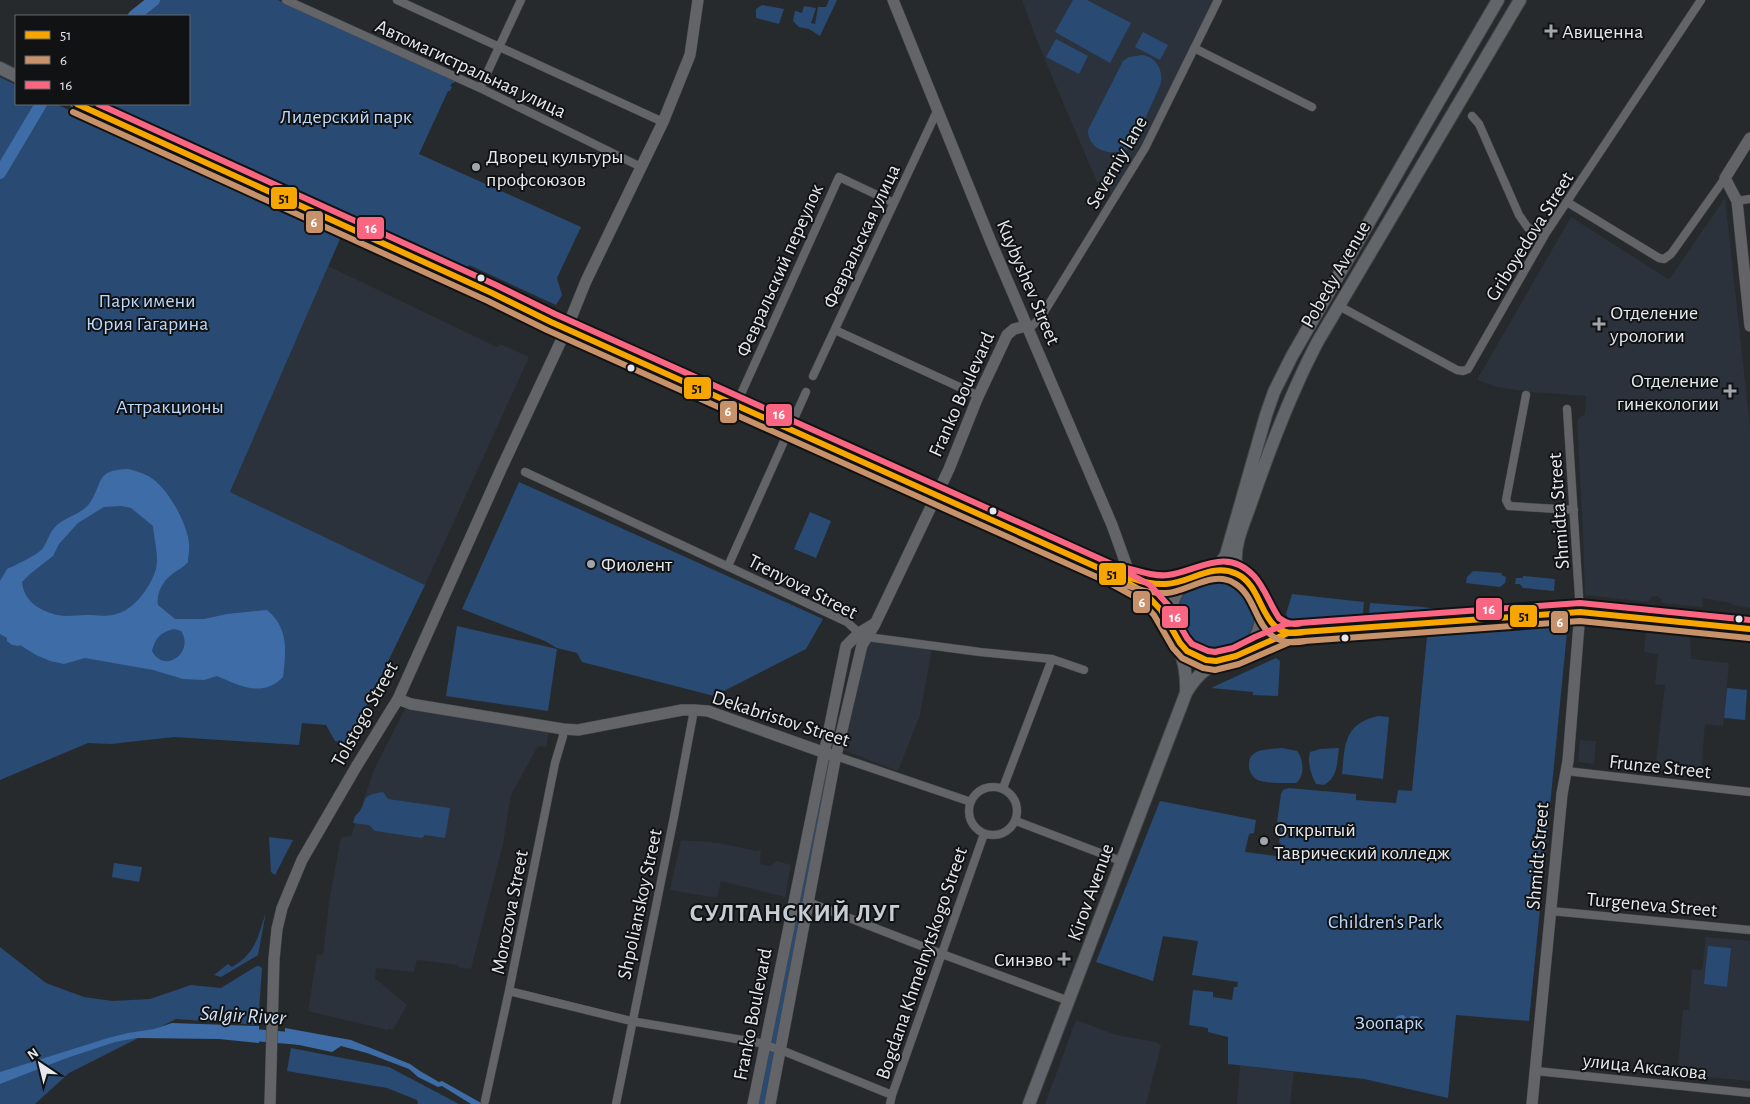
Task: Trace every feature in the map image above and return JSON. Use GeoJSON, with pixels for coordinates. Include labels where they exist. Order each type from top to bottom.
{"type":"FeatureCollection","features":[{"type":"Feature","properties":{"kind":"main road","name":"Tolstogo Street"},"geometry":{"type":"LineString","coordinates":[[270,1104],[274,959],[277,929],[282,908],[302,860],[398,699],[502,467],[567,328],[586,280],[663,122],[690,55],[698,0]]}},
{"type":"Feature","properties":{"kind":"main road","name":"Kuybyshev Street"},"geometry":{"type":"LineString","coordinates":[[893,0],[1026,326],[1058,395],[1114,530],[1131,578]]}},
{"type":"Feature","properties":{"kind":"main road","name":"Pobedy Avenue"},"geometry":{"type":"LineString","coordinates":[[1200,573],[1220,564],[1226,555],[1266,415],[1274,392],[1292,356],[1498,0]]}},
{"type":"Feature","properties":{"kind":"main road","name":"Pobedy Avenue"},"geometry":{"type":"LineString","coordinates":[[1250,584],[1237,566],[1236,552],[1240,533],[1291,396],[1318,341],[1520,0]]}},
{"type":"Feature","properties":{"kind":"main road"},"geometry":{"type":"LineString","coordinates":[[0,68],[15,76]]}},
{"type":"Feature","properties":{"kind":"main road"},"geometry":{"type":"LineString","coordinates":[[79,105],[936,496],[1112,574],[1144,592],[1161,610],[1180,643],[1187,651],[1196,656],[1216,661],[1239,654],[1256,636],[1260,626],[1261,605]]}},
{"type":"Feature","properties":{"kind":"main road"},"geometry":{"type":"LineString","coordinates":[[1422,130],[1437,139]]}},
{"type":"Feature","properties":{"kind":"main road"},"geometry":{"type":"LineString","coordinates":[[1750,138],[1724,178],[1737,201],[1750,326]]}},
{"type":"Feature","properties":{"kind":"main road","name":"Franko Boulevard"},"geometry":{"type":"LineString","coordinates":[[753,1104],[846,646],[876,624],[936,496],[1009,332],[1026,326]]}},
{"type":"Feature","properties":{"kind":"main road"},"geometry":{"type":"LineString","coordinates":[[1112,574],[1158,584],[1171,583],[1200,573],[1219,570],[1233,572],[1250,584],[1271,623],[1288,633]]}},
{"type":"Feature","properties":{"kind":"main road"},"geometry":{"type":"LineString","coordinates":[[1186,693],[1183,658],[1173,630],[1170,612],[1176,592],[1187,580],[1200,573]]}},
{"type":"Feature","properties":{"kind":"main road"},"geometry":{"type":"LineString","coordinates":[[1186,693],[1194,679],[1208,667],[1288,633],[1580,612],[1750,629]]}},
{"type":"Feature","properties":{"kind":"main road","name":"Shmidt Street"},"geometry":{"type":"LineString","coordinates":[[1532,1104],[1562,794],[1566,772],[1580,612]]}},
{"type":"Feature","properties":{"kind":"main road","name":"Franko Boulevard"},"geometry":{"type":"LineString","coordinates":[[770,1104],[836,756],[863,635]]}},
{"type":"Feature","properties":{"kind":"main road","name":"Kirov Avenue"},"geometry":{"type":"LineString","coordinates":[[1030,1104],[1186,693]]}},
{"type":"Feature","properties":{"kind":"main road","name":"Dekabristov Street"},"geometry":{"type":"LineString","coordinates":[[398,699],[411,704],[578,730],[682,710],[708,711],[836,756]]}},
{"type":"Feature","properties":{"kind":"street","name":"Автомагистральная улица"},"geometry":{"type":"LineString","coordinates":[[286,0],[480,88],[641,167]]}},
{"type":"Feature","properties":{"kind":"street"},"geometry":{"type":"LineString","coordinates":[[306,9],[310,0]]}},
{"type":"Feature","properties":{"kind":"street"},"geometry":{"type":"LineString","coordinates":[[397,0],[663,122]]}},
{"type":"Feature","properties":{"kind":"street"},"geometry":{"type":"LineString","coordinates":[[480,88],[521,0]]}},
{"type":"Feature","properties":{"kind":"street","name":"Severniy lane"},"geometry":{"type":"LineString","coordinates":[[1026,326],[1032,326],[1041,317],[1078,260],[1145,148],[1218,0]]}},
{"type":"Feature","properties":{"kind":"street","name":"Griboyedova Street"},"geometry":{"type":"LineString","coordinates":[[1339,306],[1456,370],[1463,371],[1468,369],[1546,234],[1701,0]]}},
{"type":"Feature","properties":{"kind":"street"},"geometry":{"type":"LineString","coordinates":[[1194,48],[1312,107]]}},
{"type":"Feature","properties":{"kind":"street","name":"Февральская улица"},"geometry":{"type":"LineString","coordinates":[[813,376],[938,109]]}},
{"type":"Feature","properties":{"kind":"street"},"geometry":{"type":"LineString","coordinates":[[1472,116],[1479,124],[1519,215],[1528,228],[1546,234]]}},
{"type":"Feature","properties":{"kind":"street","name":"Февральский переулок"},"geometry":{"type":"LineString","coordinates":[[736,405],[839,177],[894,203]]}},
{"type":"Feature","properties":{"kind":"street"},"geometry":{"type":"LineString","coordinates":[[1568,202],[1659,258],[1664,258],[1671,254],[1724,178]]}},
{"type":"Feature","properties":{"kind":"street"},"geometry":{"type":"LineString","coordinates":[[1737,201],[1750,199]]}},
{"type":"Feature","properties":{"kind":"street"},"geometry":{"type":"LineString","coordinates":[[835,330],[979,396]]}},
{"type":"Feature","properties":{"kind":"street"},"geometry":{"type":"LineString","coordinates":[[728,566],[806,392]]}},
{"type":"Feature","properties":{"kind":"street"},"geometry":{"type":"LineString","coordinates":[[1526,395],[1506,500],[1509,506],[1574,510]]}},
{"type":"Feature","properties":{"kind":"street","name":"Shmidta Street"},"geometry":{"type":"LineString","coordinates":[[1566,409],[1580,612]]}},
{"type":"Feature","properties":{"kind":"street","name":"Trenyova Street"},"geometry":{"type":"LineString","coordinates":[[525,472],[847,622],[863,635],[980,652],[1052,659],[1084,670]]}},
{"type":"Feature","properties":{"kind":"street"},"geometry":{"type":"LineString","coordinates":[[1003,788],[1052,659]]}},
{"type":"Feature","properties":{"kind":"street","name":"Shpolianskoy Street"},"geometry":{"type":"LineString","coordinates":[[616,1104],[694,710]]}},
{"type":"Feature","properties":{"kind":"street","name":"Morozova Street"},"geometry":{"type":"LineString","coordinates":[[485,1101],[563,729]]}},
{"type":"Feature","properties":{"kind":"street","name":"Dekabristov Street"},"geometry":{"type":"LineString","coordinates":[[836,756],[971,802]]}},
{"type":"Feature","properties":{"kind":"street","name":"Frunze Street"},"geometry":{"type":"LineString","coordinates":[[1566,772],[1750,792]]}},
{"type":"Feature","properties":{"kind":"street"},"geometry":{"type":"LineString","coordinates":[[994,786],[1003,788],[1011,794],[1016,802],[1018,811],[1016,821],[1011,829],[1003,834],[993,836],[984,834],[976,829],[970,821],[969,811],[971,802],[976,794],[984,788],[994,786]]}},
{"type":"Feature","properties":{"kind":"street"},"geometry":{"type":"LineString","coordinates":[[1016,821],[1122,861]]}},
{"type":"Feature","properties":{"kind":"street","name":"Bogdana Khmelnytskogo Street"},"geometry":{"type":"LineString","coordinates":[[890,1104],[984,834]]}},
{"type":"Feature","properties":{"kind":"street"},"geometry":{"type":"LineString","coordinates":[[808,902],[1069,1001]]}},
{"type":"Feature","properties":{"kind":"street","name":"Turgeneva Street"},"geometry":{"type":"LineString","coordinates":[[1551,912],[1750,930]]}},
{"type":"Feature","properties":{"kind":"street"},"geometry":{"type":"LineString","coordinates":[[509,991],[632,1021],[765,1045],[892,1095]]}},
{"type":"Feature","properties":{"kind":"street","name":"улица Аксакова"},"geometry":{"type":"LineString","coordinates":[[1536,1071],[1750,1093]]}},
{"type":"Feature","properties":{"kind":"shaded area"},"geometry":{"type":"Polygon","coordinates":[[[1022,0],[1214,0],[1141,146],[1112,194],[1097,182],[1039,46],[1022,0]]]}},
{"type":"Feature","properties":{"kind":"shaded area"},"geometry":{"type":"Polygon","coordinates":[[[1725,198],[1750,427],[1750,608],[1703,598],[1702,607],[1662,603],[1661,599],[1657,596],[1651,597],[1648,602],[1585,595],[1577,420],[1585,414],[1586,396],[1531,392],[1497,387],[1477,380],[1571,217],[1668,279],[1725,198]]]}},
{"type":"Feature","properties":{"kind":"shaded area"},"geometry":{"type":"Polygon","coordinates":[[[328,266],[497,347],[500,344],[529,357],[425,585],[230,492],[328,266]]]}},
{"type":"Feature","properties":{"kind":"shaded area"},"geometry":{"type":"Polygon","coordinates":[[[128,469],[138,472],[150,477],[159,484],[171,499],[188,535],[188,562],[165,581],[160,589],[158,605],[175,619],[204,619],[227,614],[267,610],[274,617],[283,632],[285,658],[283,677],[267,687],[259,689],[242,686],[217,676],[204,680],[183,679],[153,670],[85,658],[64,664],[36,655],[20,645],[12,645],[7,641],[7,638],[0,634],[0,581],[7,569],[41,551],[55,527],[86,507],[94,497],[101,479],[110,472],[128,469]],[[121,506],[104,507],[78,523],[59,544],[53,556],[22,582],[27,596],[37,607],[59,615],[105,616],[124,611],[139,598],[148,587],[157,564],[153,526],[131,508],[121,506]],[[174,629],[159,636],[153,646],[152,651],[158,658],[164,661],[171,661],[177,658],[184,646],[181,631],[174,629]]]}},
{"type":"Feature","properties":{"kind":"shaded area"},"geometry":{"type":"Polygon","coordinates":[[[1646,630],[1690,634],[1691,659],[1729,663],[1723,726],[1705,724],[1701,776],[1655,770],[1665,685],[1655,684],[1658,654],[1644,652],[1646,630]]]}},
{"type":"Feature","properties":{"kind":"shaded area"},"geometry":{"type":"Polygon","coordinates":[[[868,640],[932,648],[920,715],[898,771],[841,749],[868,640]]]}},
{"type":"Feature","properties":{"kind":"shaded area"},"geometry":{"type":"Polygon","coordinates":[[[405,709],[549,731],[546,747],[538,746],[511,795],[503,844],[471,969],[458,967],[458,965],[417,960],[414,972],[376,968],[375,978],[407,1005],[393,1030],[389,1028],[388,1030],[308,1011],[317,955],[323,955],[329,902],[341,837],[351,836],[374,770],[405,709]]]}},
{"type":"Feature","properties":{"kind":"shaded area"},"geometry":{"type":"Polygon","coordinates":[[[1580,740],[1596,741],[1594,764],[1578,762],[1580,740]]]}},
{"type":"Feature","properties":{"kind":"shaded area"},"geometry":{"type":"Polygon","coordinates":[[[681,840],[718,843],[756,851],[761,850],[760,864],[770,866],[777,861],[791,865],[785,897],[721,881],[717,898],[670,890],[681,840]]]}},
{"type":"Feature","properties":{"kind":"shaded area"},"geometry":{"type":"Polygon","coordinates":[[[1706,937],[1750,941],[1750,1081],[1677,1074],[1683,1010],[1689,1010],[1692,969],[1702,970],[1706,937]]]}},
{"type":"Feature","properties":{"kind":"shaded area"},"geometry":{"type":"Polygon","coordinates":[[[1403,1015],[1408,1019],[1411,1016],[1418,1016],[1422,1023],[1420,1028],[1401,1028],[1397,1025],[1395,1020],[1397,1016],[1403,1015]]]}},
{"type":"Feature","properties":{"kind":"shaded area"},"geometry":{"type":"Polygon","coordinates":[[[1076,1020],[1116,1035],[1156,1042],[1161,1046],[1146,1104],[1045,1104],[1076,1020]]]}},
{"type":"Feature","properties":{"kind":"shaded area"},"geometry":{"type":"Polygon","coordinates":[[[172,1023],[259,1026],[259,1043],[219,1039],[137,1038],[115,1042],[64,1059],[0,1084],[0,1072],[108,1038],[154,1029],[172,1023]]]}},
{"type":"Feature","properties":{"kind":"shaded area"},"geometry":{"type":"Polygon","coordinates":[[[285,1028],[351,1040],[410,1064],[439,1082],[442,1081],[483,1104],[471,1104],[442,1086],[438,1087],[418,1077],[409,1069],[367,1053],[341,1046],[332,1052],[285,1042],[285,1028]]]}},
{"type":"Feature","properties":{"kind":"shaded area"},"geometry":{"type":"Polygon","coordinates":[[[1240,1065],[1294,1072],[1290,1104],[1237,1104],[1240,1065]]]}},
{"type":"Feature","properties":{"kind":"green space","name":"Лидерский парк"},"geometry":{"type":"Polygon","coordinates":[[[157,0],[278,0],[455,81],[450,86],[452,87],[448,91],[419,154],[581,227],[557,278],[562,295],[556,305],[469,265],[468,267],[451,262],[102,105],[190,105],[190,15],[138,15],[157,0]]]}},
{"type":"Feature","properties":{"kind":"green space"},"geometry":{"type":"Polygon","coordinates":[[[829,0],[837,0],[820,36],[809,29],[799,27],[793,21],[795,11],[802,13],[804,6],[816,8],[811,23],[815,24],[818,7],[826,7],[829,0]]]}},
{"type":"Feature","properties":{"kind":"green space"},"geometry":{"type":"Polygon","coordinates":[[[1073,0],[1087,0],[1131,23],[1110,63],[1055,32],[1073,0]]]}},
{"type":"Feature","properties":{"kind":"green space"},"geometry":{"type":"Polygon","coordinates":[[[762,5],[784,9],[779,24],[756,18],[756,9],[762,5]]]}},
{"type":"Feature","properties":{"kind":"green space"},"geometry":{"type":"Polygon","coordinates":[[[1143,32],[1168,45],[1160,60],[1135,47],[1143,32]]]}},
{"type":"Feature","properties":{"kind":"green space"},"geometry":{"type":"Polygon","coordinates":[[[1056,39],[1088,56],[1079,74],[1046,57],[1056,39]]]}},
{"type":"Feature","properties":{"kind":"green space"},"geometry":{"type":"Polygon","coordinates":[[[1143,55],[1153,59],[1159,66],[1160,86],[1134,143],[1121,151],[1106,152],[1093,144],[1089,138],[1088,130],[1123,61],[1129,57],[1143,55]]]}},
{"type":"Feature","properties":{"kind":"green space","name":"Парк имени Юрия Гагарина"},"geometry":{"type":"Polygon","coordinates":[[[0,77],[15,84],[15,105],[58,105],[340,239],[230,492],[425,585],[348,744],[335,741],[326,725],[302,723],[299,745],[174,737],[111,744],[88,743],[0,780],[0,77]]]}},
{"type":"Feature","properties":{"kind":"green space","name":"Фиолент"},"geometry":{"type":"Polygon","coordinates":[[[519,482],[823,619],[806,649],[714,696],[582,662],[577,653],[557,648],[545,641],[462,609],[519,482]]]}},
{"type":"Feature","properties":{"kind":"green space"},"geometry":{"type":"Polygon","coordinates":[[[810,512],[831,521],[816,558],[794,549],[810,512]]]}},
{"type":"Feature","properties":{"kind":"green space"},"geometry":{"type":"Polygon","coordinates":[[[1473,571],[1502,573],[1501,575],[1506,577],[1505,583],[1500,587],[1466,583],[1467,577],[1473,571]]]}},
{"type":"Feature","properties":{"kind":"green space"},"geometry":{"type":"Polygon","coordinates":[[[1523,576],[1555,579],[1554,591],[1523,588],[1520,584],[1515,584],[1516,578],[1523,578],[1523,576]]]}},
{"type":"Feature","properties":{"kind":"green space"},"geometry":{"type":"Polygon","coordinates":[[[1216,577],[1230,580],[1243,588],[1251,601],[1254,615],[1251,629],[1243,642],[1230,650],[1216,653],[1202,650],[1189,642],[1181,629],[1178,615],[1181,601],[1189,588],[1202,580],[1216,577]]]}},
{"type":"Feature","properties":{"kind":"green space"},"geometry":{"type":"Polygon","coordinates":[[[1292,594],[1364,602],[1363,613],[1361,616],[1290,621],[1286,614],[1292,594]]]}},
{"type":"Feature","properties":{"kind":"green space"},"geometry":{"type":"Polygon","coordinates":[[[1370,603],[1449,611],[1371,616],[1369,614],[1370,603]]]}},
{"type":"Feature","properties":{"kind":"green space","name":"Children's Park"},"geometry":{"type":"Polygon","coordinates":[[[1560,625],[1567,632],[1529,1021],[1456,1015],[1448,1098],[1364,1079],[1228,1064],[1228,1037],[1208,1032],[1208,1028],[1189,1025],[1193,990],[1213,992],[1213,997],[1232,1000],[1234,987],[1237,987],[1238,982],[1192,975],[1198,941],[1163,936],[1153,981],[1096,962],[1160,801],[1256,820],[1254,833],[1249,834],[1245,852],[1285,857],[1287,851],[1279,842],[1281,830],[1277,822],[1283,790],[1289,788],[1356,794],[1356,800],[1396,803],[1398,790],[1412,791],[1427,637],[1560,625]]]}},
{"type":"Feature","properties":{"kind":"green space"},"geometry":{"type":"Polygon","coordinates":[[[457,626],[557,649],[548,711],[446,696],[457,626]]]}},
{"type":"Feature","properties":{"kind":"green space"},"geometry":{"type":"Polygon","coordinates":[[[1276,658],[1280,661],[1278,696],[1253,695],[1253,692],[1211,688],[1276,658]]]}},
{"type":"Feature","properties":{"kind":"green space"},"geometry":{"type":"Polygon","coordinates":[[[1727,688],[1747,690],[1745,720],[1724,718],[1727,688]]]}},
{"type":"Feature","properties":{"kind":"green space"},"geometry":{"type":"Polygon","coordinates":[[[1378,716],[1389,717],[1383,779],[1342,774],[1344,753],[1352,730],[1358,724],[1378,716]]]}},
{"type":"Feature","properties":{"kind":"green space"},"geometry":{"type":"Polygon","coordinates":[[[1282,748],[1297,751],[1302,763],[1302,772],[1299,780],[1296,783],[1275,783],[1260,781],[1255,778],[1249,768],[1252,755],[1260,751],[1282,748]]]}},
{"type":"Feature","properties":{"kind":"green space"},"geometry":{"type":"Polygon","coordinates":[[[1339,748],[1336,769],[1332,778],[1324,785],[1316,784],[1310,768],[1310,752],[1320,749],[1339,748]]]}},
{"type":"Feature","properties":{"kind":"green space"},"geometry":{"type":"Polygon","coordinates":[[[826,755],[833,757],[779,1048],[768,1043],[826,755]]]}},
{"type":"Feature","properties":{"kind":"green space"},"geometry":{"type":"Polygon","coordinates":[[[383,792],[388,799],[450,808],[445,838],[425,835],[422,838],[375,831],[369,825],[353,823],[366,798],[383,792]]]}},
{"type":"Feature","properties":{"kind":"green space"},"geometry":{"type":"Polygon","coordinates":[[[269,837],[293,840],[275,875],[271,872],[269,837]]]}},
{"type":"Feature","properties":{"kind":"green space"},"geometry":{"type":"Polygon","coordinates":[[[114,863],[142,867],[139,882],[112,877],[114,863]]]}},
{"type":"Feature","properties":{"kind":"green space"},"geometry":{"type":"Polygon","coordinates":[[[266,912],[258,955],[221,977],[214,975],[228,964],[232,967],[240,962],[251,950],[261,929],[266,912]]]}},
{"type":"Feature","properties":{"kind":"green space"},"geometry":{"type":"Polygon","coordinates":[[[1708,946],[1731,948],[1727,987],[1704,984],[1708,946]]]}},
{"type":"Feature","properties":{"kind":"green space"},"geometry":{"type":"Polygon","coordinates":[[[0,947],[46,983],[84,997],[112,1001],[150,999],[191,985],[221,988],[259,966],[262,968],[258,1025],[176,1019],[69,1073],[35,1104],[0,1104],[0,947]]]}},
{"type":"Feature","properties":{"kind":"green space"},"geometry":{"type":"Polygon","coordinates":[[[767,1047],[778,1051],[767,1104],[756,1104],[767,1047]]]}},
{"type":"Feature","properties":{"kind":"green space"},"geometry":{"type":"Polygon","coordinates":[[[291,1048],[389,1067],[459,1104],[418,1104],[417,1100],[387,1088],[287,1071],[291,1048]]]}},
{"type":"Feature","properties":{"kind":"waterway"},"geometry":{"type":"LineString","coordinates":[[135,15],[154,0]]}},
{"type":"Feature","properties":{"kind":"waterway"},"geometry":{"type":"LineString","coordinates":[[0,173],[40,105]]}},
{"type":"Feature","properties":{"kind":"waterway","name":"Salgir River"},"geometry":{"type":"LineString","coordinates":[[242,1034],[301,1039]]}},
{"type":"Feature","properties":{"kind":"transit line","name":"51"},"geometry":{"type":"LineString","coordinates":[[79,105],[492,293],[551,322],[1112,574],[1144,592],[1161,610],[1180,643],[1187,651],[1206,660],[1216,661],[1236,656],[1288,633],[1580,612],[1750,629]]}},
{"type":"Feature","properties":{"kind":"transit line","name":"16"},"geometry":{"type":"LineString","coordinates":[[100,105],[496,285],[555,314],[1116,566],[1150,585],[1168,605],[1192,644],[1208,651],[1215,652],[1233,648],[1286,624],[1580,603],[1750,620]]}},
{"type":"Feature","properties":{"kind":"transit line","name":"6"},"geometry":{"type":"LineString","coordinates":[[73,112],[488,301],[547,330],[1108,582],[1139,599],[1154,615],[1173,648],[1182,658],[1203,668],[1215,670],[1239,664],[1290,642],[1580,621],[1749,638]]}},
{"type":"Feature","properties":{"kind":"transit line","name":"16"},"geometry":{"type":"LineString","coordinates":[[1126,568],[1152,574],[1168,575],[1222,561],[1233,563],[1243,567],[1254,576],[1279,618],[1290,624],[1302,623]]}},
{"type":"Feature","properties":{"kind":"transit line","name":"51"},"geometry":{"type":"LineString","coordinates":[[1124,576],[1150,583],[1166,584],[1218,570],[1228,571],[1237,574],[1247,581],[1254,590],[1264,612],[1278,629],[1289,633],[1304,632]]}},
{"type":"Feature","properties":{"kind":"transit line","name":"6"},"geometry":{"type":"LineString","coordinates":[[1122,584],[1150,592],[1167,593],[1209,580],[1226,580],[1243,590],[1267,631],[1276,638],[1289,642],[1306,641]]}},
{"type":"Feature","properties":{"kind":"place","name":"Авиценна"},"geometry":{"type":"Point","coordinates":[1551,31]}},
{"type":"Feature","properties":{"kind":"place","name":"Дворец культуры профсоюзов"},"geometry":{"type":"Point","coordinates":[476,167]}},
{"type":"Feature","properties":{"kind":"place","name":"Отделение урологии"},"geometry":{"type":"Point","coordinates":[1599,324]}},
{"type":"Feature","properties":{"kind":"place","name":"Отделение гинекологии"},"geometry":{"type":"Point","coordinates":[1730,391]}},
{"type":"Feature","properties":{"kind":"place","name":"Фиолент"},"geometry":{"type":"Point","coordinates":[591,564]}},
{"type":"Feature","properties":{"kind":"place","name":"Открытый Таврический колледж"},"geometry":{"type":"Point","coordinates":[1264,841]}},
{"type":"Feature","properties":{"kind":"place","name":"Синэво"},"geometry":{"type":"Point","coordinates":[1064,959]}},
{"type":"Feature","properties":{"kind":"district","name":"СУЛТАНСКИЙ ЛУГ"},"geometry":{"type":"Point","coordinates":[795,912]}},
{"type":"Feature","properties":{"kind":"park label","name":"Аттракционы"},"geometry":{"type":"Point","coordinates":[170,406]}},
{"type":"Feature","properties":{"kind":"park label","name":"Зоопарк"},"geometry":{"type":"Point","coordinates":[1389,1022]}}]}
